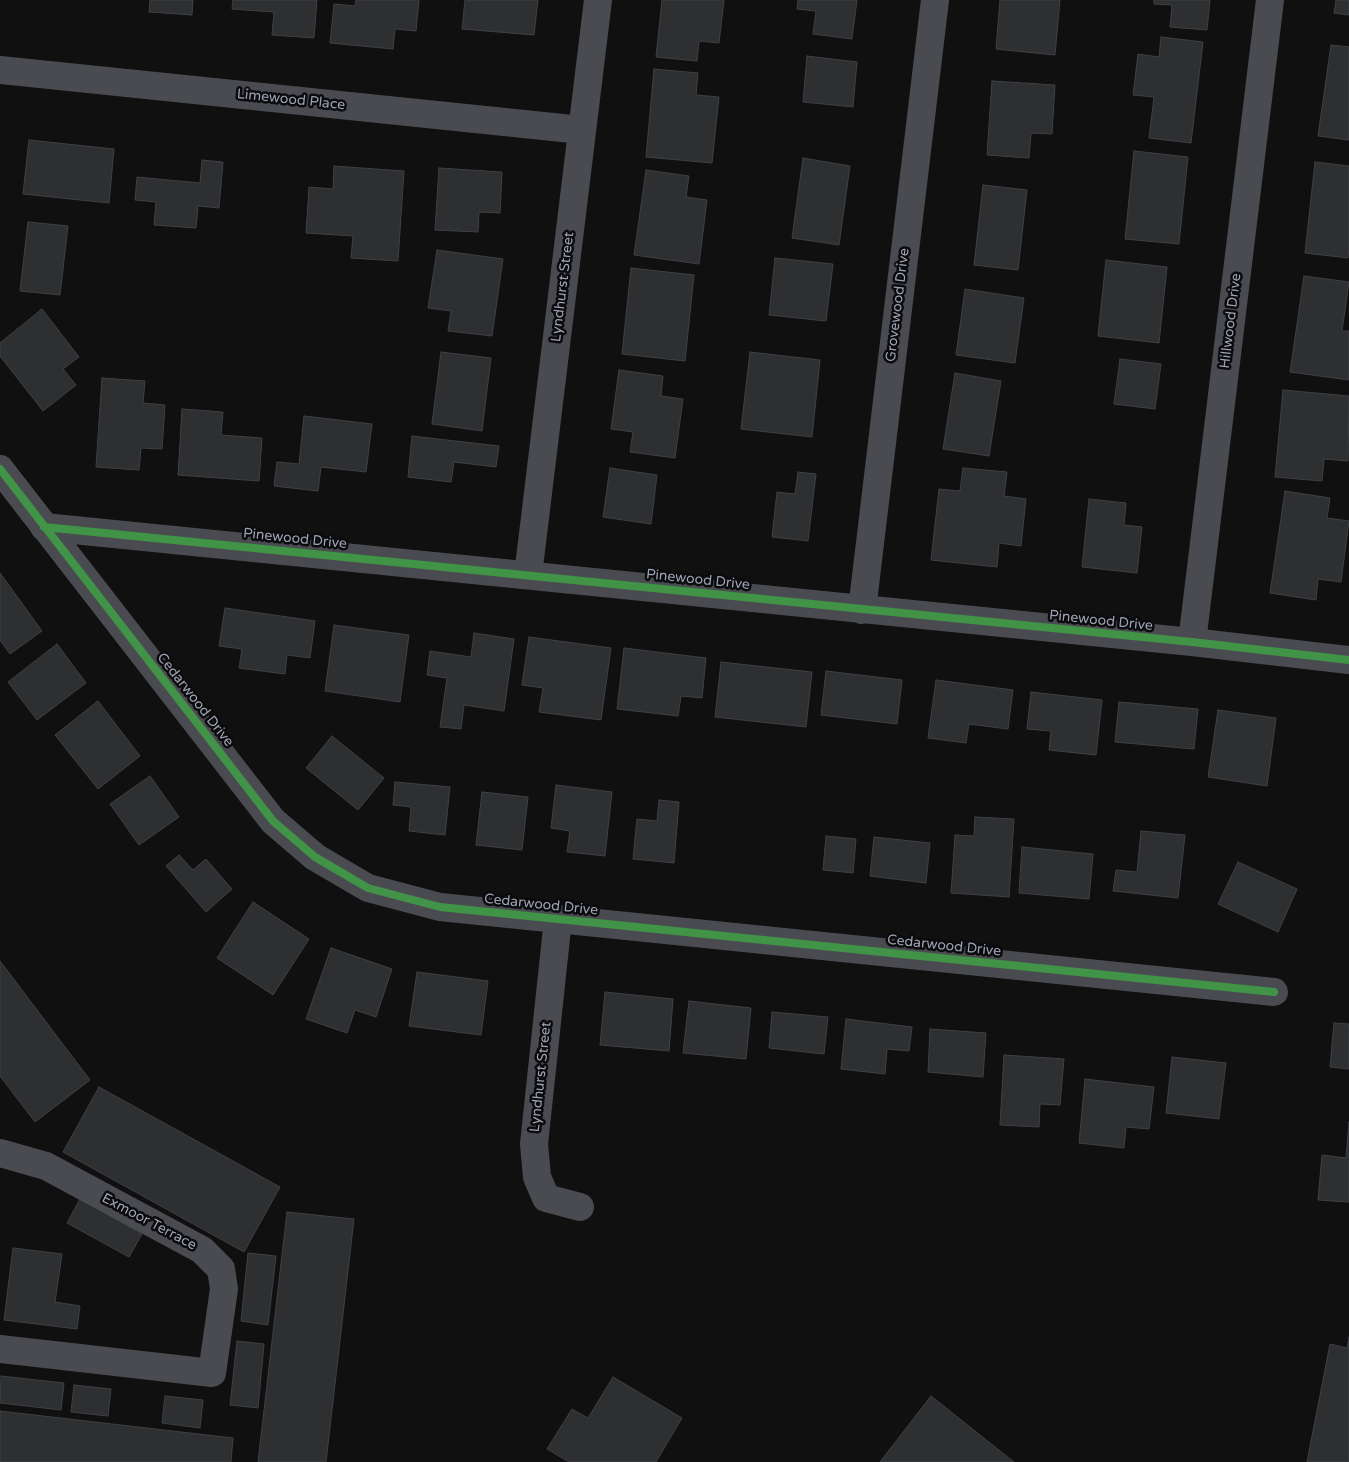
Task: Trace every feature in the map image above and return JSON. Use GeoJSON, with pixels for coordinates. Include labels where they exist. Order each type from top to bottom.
{"type":"FeatureCollection","features":[{"type":"Feature","properties":{"kind":"street","name":"Lyndhurst Street"},"geometry":{"type":"LineString","coordinates":[[528,575],[598,0]]}},
{"type":"Feature","properties":{"kind":"street","name":"Grovewood Drive"},"geometry":{"type":"LineString","coordinates":[[862,610],[935,0]]}},
{"type":"Feature","properties":{"kind":"street","name":"Hillwood Drive"},"geometry":{"type":"LineString","coordinates":[[1192,642],[1270,0]]}},
{"type":"Feature","properties":{"kind":"street","name":"Limewood Place"},"geometry":{"type":"LineString","coordinates":[[0,70],[582,130]]}},
{"type":"Feature","properties":{"kind":"street","name":"Cedarwood Drive"},"geometry":{"type":"LineString","coordinates":[[0,468],[273,822],[316,857],[368,888],[440,907],[1274,992]]}},
{"type":"Feature","properties":{"kind":"street","name":"Pinewood Drive"},"geometry":{"type":"LineString","coordinates":[[44,526],[1192,642],[1349,660]]}},
{"type":"Feature","properties":{"kind":"street","name":"Lyndhurst Street"},"geometry":{"type":"LineString","coordinates":[[558,919],[534,1144],[537,1177],[546,1198],[580,1207]]}},
{"type":"Feature","properties":{"kind":"street","name":"Exmoor Terrace"},"geometry":{"type":"LineString","coordinates":[[0,1153],[46,1166],[202,1250],[220,1269],[224,1289],[212,1373],[0,1349]]}},
{"type":"Feature","properties":{"kind":"building"},"geometry":{"type":"Polygon","coordinates":[[[150,0],[193,0],[192,15],[149,12],[150,0]]]}},
{"type":"Feature","properties":{"kind":"building"},"geometry":{"type":"Polygon","coordinates":[[[233,0],[317,0],[314,38],[272,35],[274,12],[232,9],[233,0]]]}},
{"type":"Feature","properties":{"kind":"building"},"geometry":{"type":"Polygon","coordinates":[[[356,0],[419,0],[416,31],[395,29],[393,49],[330,43],[334,4],[355,6],[356,0]]]}},
{"type":"Feature","properties":{"kind":"building"},"geometry":{"type":"Polygon","coordinates":[[[465,0],[538,0],[534,35],[462,29],[465,0]]]}},
{"type":"Feature","properties":{"kind":"building"},"geometry":{"type":"Polygon","coordinates":[[[662,0],[724,0],[719,43],[699,41],[697,61],[656,57],[662,0]]]}},
{"type":"Feature","properties":{"kind":"building"},"geometry":{"type":"Polygon","coordinates":[[[798,0],[857,0],[852,39],[813,34],[816,11],[797,9],[798,0]]]}},
{"type":"Feature","properties":{"kind":"building"},"geometry":{"type":"Polygon","coordinates":[[[1000,0],[1060,0],[1055,55],[996,49],[1000,0]]]}},
{"type":"Feature","properties":{"kind":"building"},"geometry":{"type":"Polygon","coordinates":[[[1154,0],[1210,0],[1207,30],[1170,27],[1172,5],[1154,4],[1154,0]]]}},
{"type":"Feature","properties":{"kind":"building"},"geometry":{"type":"Polygon","coordinates":[[[1336,0],[1349,0],[1349,15],[1334,13],[1336,0]]]}},
{"type":"Feature","properties":{"kind":"building"},"geometry":{"type":"Polygon","coordinates":[[[1161,37],[1203,42],[1191,143],[1149,138],[1154,97],[1133,95],[1138,54],[1159,57],[1161,37]]]}},
{"type":"Feature","properties":{"kind":"building"},"geometry":{"type":"Polygon","coordinates":[[[1331,45],[1349,47],[1349,140],[1318,136],[1331,45]]]}},
{"type":"Feature","properties":{"kind":"building"},"geometry":{"type":"Polygon","coordinates":[[[807,56],[857,62],[853,107],[803,102],[807,56]]]}},
{"type":"Feature","properties":{"kind":"building"},"geometry":{"type":"Polygon","coordinates":[[[654,69],[698,73],[696,95],[719,97],[712,163],[646,157],[654,69]]]}},
{"type":"Feature","properties":{"kind":"building"},"geometry":{"type":"Polygon","coordinates":[[[992,81],[1055,85],[1052,134],[1031,133],[1029,158],[987,155],[992,81]]]}},
{"type":"Feature","properties":{"kind":"building"},"geometry":{"type":"Polygon","coordinates":[[[29,140],[114,149],[109,203],[23,194],[29,140]]]}},
{"type":"Feature","properties":{"kind":"building"},"geometry":{"type":"Polygon","coordinates":[[[1134,151],[1188,157],[1179,244],[1125,239],[1134,151]]]}},
{"type":"Feature","properties":{"kind":"building"},"geometry":{"type":"Polygon","coordinates":[[[803,158],[850,166],[839,245],[792,238],[803,158]]]}},
{"type":"Feature","properties":{"kind":"building"},"geometry":{"type":"Polygon","coordinates":[[[202,160],[223,162],[219,208],[198,206],[196,228],[154,225],[156,202],[135,200],[137,177],[200,183],[202,160]]]}},
{"type":"Feature","properties":{"kind":"building"},"geometry":{"type":"Polygon","coordinates":[[[1315,162],[1349,166],[1348,258],[1305,253],[1315,162]]]}},
{"type":"Feature","properties":{"kind":"building"},"geometry":{"type":"Polygon","coordinates":[[[334,166],[404,171],[398,261],[351,258],[353,236],[306,233],[309,187],[333,189],[334,166]]]}},
{"type":"Feature","properties":{"kind":"building"},"geometry":{"type":"Polygon","coordinates":[[[439,168],[502,172],[500,213],[479,212],[478,232],[435,230],[439,168]]]}},
{"type":"Feature","properties":{"kind":"building"},"geometry":{"type":"Polygon","coordinates":[[[646,170],[689,176],[686,197],[707,200],[699,264],[634,255],[646,170]]]}},
{"type":"Feature","properties":{"kind":"building"},"geometry":{"type":"Polygon","coordinates":[[[983,185],[1027,190],[1018,270],[974,265],[983,185]]]}},
{"type":"Feature","properties":{"kind":"building"},"geometry":{"type":"Polygon","coordinates":[[[28,222],[68,226],[60,295],[20,291],[28,222]]]}},
{"type":"Feature","properties":{"kind":"building"},"geometry":{"type":"Polygon","coordinates":[[[437,250],[503,259],[492,336],[448,331],[451,311],[428,308],[437,250]]]}},
{"type":"Feature","properties":{"kind":"building"},"geometry":{"type":"Polygon","coordinates":[[[775,258],[833,264],[826,321],[769,315],[775,258]]]}},
{"type":"Feature","properties":{"kind":"building"},"geometry":{"type":"Polygon","coordinates":[[[1106,260],[1167,267],[1159,343],[1098,336],[1106,260]]]}},
{"type":"Feature","properties":{"kind":"building"},"geometry":{"type":"Polygon","coordinates":[[[631,268],[694,275],[685,361],[622,354],[631,268]]]}},
{"type":"Feature","properties":{"kind":"building"},"geometry":{"type":"Polygon","coordinates":[[[1304,276],[1349,282],[1342,331],[1349,331],[1349,380],[1290,372],[1304,276]]]}},
{"type":"Feature","properties":{"kind":"building"},"geometry":{"type":"Polygon","coordinates":[[[965,289],[1024,298],[1015,363],[956,355],[965,289]]]}},
{"type":"Feature","properties":{"kind":"building"},"geometry":{"type":"Polygon","coordinates":[[[42,309],[79,357],[63,369],[76,385],[43,411],[0,356],[0,343],[42,309]]]}},
{"type":"Feature","properties":{"kind":"building"},"geometry":{"type":"Polygon","coordinates":[[[441,352],[491,358],[482,431],[432,424],[441,352]]]}},
{"type":"Feature","properties":{"kind":"building"},"geometry":{"type":"Polygon","coordinates":[[[750,352],[820,360],[812,437],[741,429],[750,352]]]}},
{"type":"Feature","properties":{"kind":"building"},"geometry":{"type":"Polygon","coordinates":[[[1120,359],[1161,364],[1155,409],[1114,404],[1120,359]]]}},
{"type":"Feature","properties":{"kind":"building"},"geometry":{"type":"Polygon","coordinates":[[[619,370],[663,376],[661,396],[683,399],[675,458],[630,452],[633,432],[611,429],[619,370]]]}},
{"type":"Feature","properties":{"kind":"building"},"geometry":{"type":"Polygon","coordinates":[[[955,373],[1001,381],[989,456],[943,449],[955,373]]]}},
{"type":"Feature","properties":{"kind":"building"},"geometry":{"type":"Polygon","coordinates":[[[102,378],[145,381],[143,403],[165,405],[162,449],[141,448],[139,470],[96,467],[102,378]]]}},
{"type":"Feature","properties":{"kind":"building"},"geometry":{"type":"Polygon","coordinates":[[[1283,390],[1349,396],[1348,461],[1324,459],[1322,481],[1275,477],[1283,390]]]}},
{"type":"Feature","properties":{"kind":"building"},"geometry":{"type":"Polygon","coordinates":[[[182,409],[223,412],[221,435],[262,438],[259,481],[178,475],[182,409]]]}},
{"type":"Feature","properties":{"kind":"building"},"geometry":{"type":"Polygon","coordinates":[[[304,416],[372,424],[366,472],[321,467],[318,491],[274,486],[277,462],[299,464],[304,416]]]}},
{"type":"Feature","properties":{"kind":"building"},"geometry":{"type":"Polygon","coordinates":[[[412,436],[499,446],[496,467],[454,462],[451,482],[408,477],[412,436]]]}},
{"type":"Feature","properties":{"kind":"building"},"geometry":{"type":"Polygon","coordinates":[[[610,468],[657,475],[651,524],[603,517],[610,468]]]}},
{"type":"Feature","properties":{"kind":"building"},"geometry":{"type":"Polygon","coordinates":[[[963,468],[1007,472],[1004,496],[1026,499],[1021,546],[999,543],[997,567],[931,560],[939,489],[960,491],[963,468]]]}},
{"type":"Feature","properties":{"kind":"building"},"geometry":{"type":"Polygon","coordinates":[[[798,472],[816,474],[808,541],[772,537],[777,492],[795,494],[798,472]]]}},
{"type":"Feature","properties":{"kind":"building"},"geometry":{"type":"Polygon","coordinates":[[[1285,491],[1330,498],[1327,518],[1349,521],[1341,582],[1318,579],[1316,600],[1270,593],[1285,491]]]}},
{"type":"Feature","properties":{"kind":"building"},"geometry":{"type":"Polygon","coordinates":[[[1089,499],[1126,503],[1124,525],[1142,527],[1137,573],[1082,567],[1089,499]]]}},
{"type":"Feature","properties":{"kind":"building"},"geometry":{"type":"Polygon","coordinates":[[[0,573],[42,631],[10,654],[0,640],[0,573]]]}},
{"type":"Feature","properties":{"kind":"building"},"geometry":{"type":"Polygon","coordinates":[[[225,608],[315,621],[310,658],[287,655],[285,674],[239,668],[242,649],[219,646],[225,608]]]}},
{"type":"Feature","properties":{"kind":"building"},"geometry":{"type":"Polygon","coordinates":[[[334,625],[409,635],[400,702],[325,691],[334,625]]]}},
{"type":"Feature","properties":{"kind":"building"},"geometry":{"type":"Polygon","coordinates":[[[474,633],[514,639],[504,711],[464,705],[461,729],[440,727],[447,678],[427,675],[430,651],[471,657],[474,633]]]}},
{"type":"Feature","properties":{"kind":"building"},"geometry":{"type":"Polygon","coordinates":[[[529,637],[611,648],[601,720],[539,712],[543,688],[522,685],[529,637]]]}},
{"type":"Feature","properties":{"kind":"building"},"geometry":{"type":"Polygon","coordinates":[[[57,644],[86,683],[37,720],[8,682],[57,644]]]}},
{"type":"Feature","properties":{"kind":"building"},"geometry":{"type":"Polygon","coordinates":[[[624,648],[706,658],[702,698],[681,696],[678,716],[617,709],[624,648]]]}},
{"type":"Feature","properties":{"kind":"building"},"geometry":{"type":"Polygon","coordinates":[[[721,662],[812,672],[806,727],[715,717],[721,662]]]}},
{"type":"Feature","properties":{"kind":"building"},"geometry":{"type":"Polygon","coordinates":[[[826,671],[902,680],[897,724],[821,715],[826,671]]]}},
{"type":"Feature","properties":{"kind":"building"},"geometry":{"type":"Polygon","coordinates":[[[936,680],[1013,690],[1008,729],[969,724],[966,743],[928,738],[936,680]]]}},
{"type":"Feature","properties":{"kind":"building"},"geometry":{"type":"Polygon","coordinates":[[[1031,692],[1102,700],[1096,755],[1049,750],[1051,731],[1027,729],[1031,692]]]}},
{"type":"Feature","properties":{"kind":"building"},"geometry":{"type":"Polygon","coordinates":[[[98,701],[140,756],[98,789],[55,735],[98,701]]]}},
{"type":"Feature","properties":{"kind":"building"},"geometry":{"type":"Polygon","coordinates":[[[1119,702],[1198,709],[1194,749],[1115,742],[1119,702]]]}},
{"type":"Feature","properties":{"kind":"building"},"geometry":{"type":"Polygon","coordinates":[[[1218,710],[1276,718],[1267,786],[1208,777],[1218,710]]]}},
{"type":"Feature","properties":{"kind":"building"},"geometry":{"type":"Polygon","coordinates":[[[332,736],[384,778],[358,810],[306,768],[332,736]]]}},
{"type":"Feature","properties":{"kind":"building"},"geometry":{"type":"Polygon","coordinates":[[[150,776],[179,817],[139,845],[110,804],[150,776]]]}},
{"type":"Feature","properties":{"kind":"building"},"geometry":{"type":"Polygon","coordinates":[[[395,782],[450,787],[445,835],[409,831],[411,807],[393,805],[395,782]]]}},
{"type":"Feature","properties":{"kind":"building"},"geometry":{"type":"Polygon","coordinates":[[[556,785],[612,792],[605,856],[567,852],[570,831],[551,828],[556,785]]]}},
{"type":"Feature","properties":{"kind":"building"},"geometry":{"type":"Polygon","coordinates":[[[482,792],[528,797],[522,850],[476,845],[482,792]]]}},
{"type":"Feature","properties":{"kind":"building"},"geometry":{"type":"Polygon","coordinates":[[[659,800],[679,802],[674,863],[633,859],[637,819],[657,821],[659,800]]]}},
{"type":"Feature","properties":{"kind":"building"},"geometry":{"type":"Polygon","coordinates":[[[975,817],[1014,819],[1009,897],[951,893],[955,835],[974,836],[975,817]]]}},
{"type":"Feature","properties":{"kind":"building"},"geometry":{"type":"Polygon","coordinates":[[[1141,831],[1185,835],[1178,898],[1113,891],[1116,870],[1137,872],[1141,831]]]}},
{"type":"Feature","properties":{"kind":"building"},"geometry":{"type":"Polygon","coordinates":[[[826,836],[856,839],[853,873],[823,870],[826,836]]]}},
{"type":"Feature","properties":{"kind":"building"},"geometry":{"type":"Polygon","coordinates":[[[874,837],[930,843],[926,883],[870,876],[874,837]]]}},
{"type":"Feature","properties":{"kind":"building"},"geometry":{"type":"Polygon","coordinates":[[[1022,847],[1093,854],[1089,899],[1019,893],[1022,847]]]}},
{"type":"Feature","properties":{"kind":"building"},"geometry":{"type":"Polygon","coordinates":[[[179,855],[193,870],[206,859],[232,889],[206,912],[166,866],[179,855]]]}},
{"type":"Feature","properties":{"kind":"building"},"geometry":{"type":"Polygon","coordinates":[[[1238,862],[1297,889],[1278,932],[1218,904],[1238,862]]]}},
{"type":"Feature","properties":{"kind":"building"},"geometry":{"type":"Polygon","coordinates":[[[253,902],[309,939],[273,995],[217,958],[253,902]]]}},
{"type":"Feature","properties":{"kind":"building"},"geometry":{"type":"Polygon","coordinates":[[[331,948],[392,969],[376,1017],[355,1010],[347,1033],[306,1019],[331,948]]]}},
{"type":"Feature","properties":{"kind":"building"},"geometry":{"type":"Polygon","coordinates":[[[0,961],[90,1080],[35,1122],[0,1076],[0,961]]]}},
{"type":"Feature","properties":{"kind":"building"},"geometry":{"type":"Polygon","coordinates":[[[417,972],[488,981],[481,1035],[409,1026],[417,972]]]}},
{"type":"Feature","properties":{"kind":"building"},"geometry":{"type":"Polygon","coordinates":[[[605,992],[673,999],[669,1051],[600,1045],[605,992]]]}},
{"type":"Feature","properties":{"kind":"building"},"geometry":{"type":"Polygon","coordinates":[[[689,1001],[751,1008],[746,1059],[683,1053],[689,1001]]]}},
{"type":"Feature","properties":{"kind":"building"},"geometry":{"type":"Polygon","coordinates":[[[772,1012],[828,1017],[824,1054],[769,1048],[772,1012]]]}},
{"type":"Feature","properties":{"kind":"building"},"geometry":{"type":"Polygon","coordinates":[[[846,1019],[912,1027],[909,1051],[887,1049],[885,1074],[841,1069],[846,1019]]]}},
{"type":"Feature","properties":{"kind":"building"},"geometry":{"type":"Polygon","coordinates":[[[1334,1023],[1349,1024],[1349,1069],[1330,1067],[1334,1023]]]}},
{"type":"Feature","properties":{"kind":"building"},"geometry":{"type":"Polygon","coordinates":[[[930,1029],[986,1033],[983,1077],[928,1072],[930,1029]]]}},
{"type":"Feature","properties":{"kind":"building"},"geometry":{"type":"Polygon","coordinates":[[[1004,1055],[1064,1059],[1060,1105],[1040,1104],[1039,1127],[1000,1125],[1004,1055]]]}},
{"type":"Feature","properties":{"kind":"building"},"geometry":{"type":"Polygon","coordinates":[[[1172,1057],[1226,1063],[1219,1119],[1166,1113],[1172,1057]]]}},
{"type":"Feature","properties":{"kind":"building"},"geometry":{"type":"Polygon","coordinates":[[[1085,1079],[1154,1087],[1149,1129],[1126,1127],[1124,1148],[1079,1143],[1085,1079]]]}},
{"type":"Feature","properties":{"kind":"building"},"geometry":{"type":"Polygon","coordinates":[[[99,1087],[280,1187],[244,1252],[63,1152],[99,1087]]]}},
{"type":"Feature","properties":{"kind":"building"},"geometry":{"type":"Polygon","coordinates":[[[1349,1122],[1349,1202],[1318,1200],[1322,1155],[1346,1158],[1349,1122]]]}},
{"type":"Feature","properties":{"kind":"building"},"geometry":{"type":"Polygon","coordinates":[[[80,1199],[142,1234],[129,1257],[67,1223],[80,1199]]]}},
{"type":"Feature","properties":{"kind":"building"},"geometry":{"type":"Polygon","coordinates":[[[287,1212],[354,1219],[326,1462],[258,1462],[287,1212]]]}},
{"type":"Feature","properties":{"kind":"building"},"geometry":{"type":"Polygon","coordinates":[[[13,1248],[62,1254],[55,1302],[80,1306],[77,1329],[4,1320],[13,1248]]]}},
{"type":"Feature","properties":{"kind":"building"},"geometry":{"type":"Polygon","coordinates":[[[248,1253],[276,1256],[268,1325],[241,1321],[248,1253]]]}},
{"type":"Feature","properties":{"kind":"building"},"geometry":{"type":"Polygon","coordinates":[[[1349,1337],[1349,1462],[1307,1462],[1330,1344],[1347,1348],[1349,1337]]]}},
{"type":"Feature","properties":{"kind":"building"},"geometry":{"type":"Polygon","coordinates":[[[237,1341],[264,1344],[258,1408],[230,1405],[237,1341]]]}},
{"type":"Feature","properties":{"kind":"building"},"geometry":{"type":"Polygon","coordinates":[[[1,1376],[64,1383],[61,1410],[0,1403],[1,1376]]]}},
{"type":"Feature","properties":{"kind":"building"},"geometry":{"type":"Polygon","coordinates":[[[613,1377],[682,1418],[656,1462],[569,1462],[547,1449],[572,1409],[588,1418],[613,1377]]]}},
{"type":"Feature","properties":{"kind":"building"},"geometry":{"type":"Polygon","coordinates":[[[74,1385],[111,1389],[108,1416],[71,1412],[74,1385]]]}},
{"type":"Feature","properties":{"kind":"building"},"geometry":{"type":"Polygon","coordinates":[[[165,1396],[203,1400],[200,1428],[162,1423],[165,1396]]]}},
{"type":"Feature","properties":{"kind":"building"},"geometry":{"type":"Polygon","coordinates":[[[931,1396],[1014,1462],[880,1462],[931,1396]]]}},
{"type":"Feature","properties":{"kind":"building"},"geometry":{"type":"Polygon","coordinates":[[[0,1411],[233,1438],[231,1462],[0,1462],[0,1411]]]}},
{"type":"Feature","properties":{"kind":"cycle path"},"geometry":{"type":"LineString","coordinates":[[0,469],[273,821],[315,857],[368,888],[440,907],[1274,992]]}},
{"type":"Feature","properties":{"kind":"cycle path"},"geometry":{"type":"LineString","coordinates":[[44,527],[1192,642],[1349,660]]}}]}
